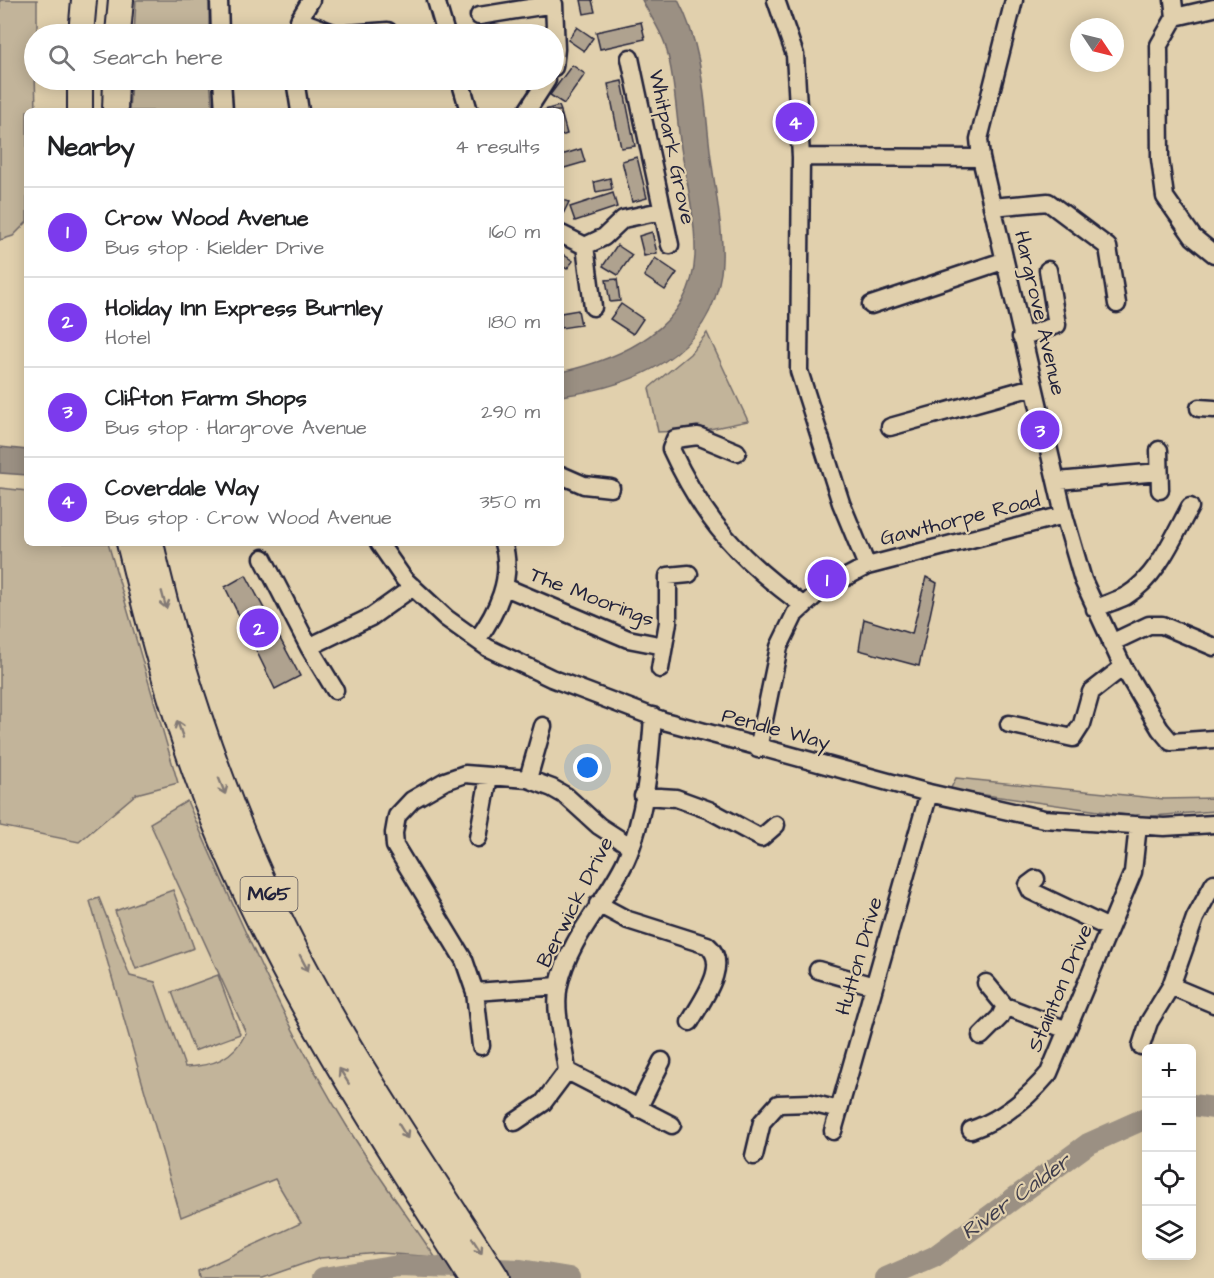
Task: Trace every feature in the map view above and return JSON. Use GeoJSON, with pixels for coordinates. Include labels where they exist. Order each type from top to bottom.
{"type":"FeatureCollection","features":[{"type":"Feature","properties":{"kind":"highway"},"geometry":{"type":"LineString","coordinates":[[68,0],[69,24]]}},
{"type":"Feature","properties":{"kind":"highway"},"geometry":{"type":"LineString","coordinates":[[82,24],[84,0]]}},
{"type":"Feature","properties":{"kind":"highway"},"geometry":{"type":"LineString","coordinates":[[104,24],[105,0]]}},
{"type":"Feature","properties":{"kind":"highway"},"geometry":{"type":"LineString","coordinates":[[119,24],[122,0]]}},
{"type":"Feature","properties":{"kind":"highway"},"geometry":{"type":"LineString","coordinates":[[69,90],[69,108]]}},
{"type":"Feature","properties":{"kind":"highway"},"geometry":{"type":"LineString","coordinates":[[80,90],[80,108]]}},
{"type":"Feature","properties":{"kind":"highway"},"geometry":{"type":"LineString","coordinates":[[101,108],[102,90]]}},
{"type":"Feature","properties":{"kind":"highway"},"geometry":{"type":"LineString","coordinates":[[115,108],[116,90]]}},
{"type":"Feature","properties":{"kind":"highway","name":"M65"},"geometry":{"type":"LineString","coordinates":[[130,546],[172,707],[224,846],[257,917],[320,1038],[471,1278]]}},
{"type":"Feature","properties":{"kind":"highway","name":"M65"},"geometry":{"type":"LineString","coordinates":[[151,546],[191,695],[221,784],[274,905],[338,1027],[497,1278]]}},
{"type":"Feature","properties":{"kind":"street"},"geometry":{"type":"LineString","coordinates":[[219,0],[220,24]]}},
{"type":"Feature","properties":{"kind":"street"},"geometry":{"type":"LineString","coordinates":[[298,24],[311,0]]}},
{"type":"Feature","properties":{"kind":"street"},"geometry":{"type":"LineString","coordinates":[[436,0],[443,24]]}},
{"type":"Feature","properties":{"kind":"street"},"geometry":{"type":"LineString","coordinates":[[776,0],[795,55],[801,157],[799,371],[841,503],[867,566]]}},
{"type":"Feature","properties":{"kind":"street","name":"Hargrove Avenue"},"geometry":{"type":"LineString","coordinates":[[1014,0],[979,139],[1003,261],[1058,481],[1064,515],[1095,609],[1123,667],[1160,729],[1172,742],[1214,739]]}},
{"type":"Feature","properties":{"kind":"street"},"geometry":{"type":"LineString","coordinates":[[1173,0],[1175,17],[1159,45],[1160,159],[1165,197],[1193,237],[1214,254]]}},
{"type":"Feature","properties":{"kind":"street"},"geometry":{"type":"LineString","coordinates":[[478,16],[557,2],[557,24]]}},
{"type":"Feature","properties":{"kind":"street"},"geometry":{"type":"LineString","coordinates":[[1175,17],[1214,8]]}},
{"type":"Feature","properties":{"kind":"street","name":"Whitpark Grove"},"geometry":{"type":"LineString","coordinates":[[630,58],[670,245]]}},
{"type":"Feature","properties":{"kind":"street"},"geometry":{"type":"LineString","coordinates":[[223,90],[224,108]]}},
{"type":"Feature","properties":{"kind":"street"},"geometry":{"type":"LineString","coordinates":[[297,90],[300,108]]}},
{"type":"Feature","properties":{"kind":"street"},"geometry":{"type":"LineString","coordinates":[[463,90],[468,108]]}},
{"type":"Feature","properties":{"kind":"street"},"geometry":{"type":"LineString","coordinates":[[529,108],[541,90]]}},
{"type":"Feature","properties":{"kind":"street"},"geometry":{"type":"LineString","coordinates":[[801,157],[981,158]]}},
{"type":"Feature","properties":{"kind":"street","name":"Hargrove Avenue"},"geometry":{"type":"LineString","coordinates":[[992,207],[1048,202],[1108,246],[1117,304]]}},
{"type":"Feature","properties":{"kind":"street"},"geometry":{"type":"LineString","coordinates":[[585,246],[604,237],[623,219],[661,211]]}},
{"type":"Feature","properties":{"kind":"street"},"geometry":{"type":"LineString","coordinates":[[564,236],[585,246]]}},
{"type":"Feature","properties":{"kind":"street"},"geometry":{"type":"LineString","coordinates":[[585,246],[592,307]]}},
{"type":"Feature","properties":{"kind":"street"},"geometry":{"type":"LineString","coordinates":[[871,305],[1003,261]]}},
{"type":"Feature","properties":{"kind":"street"},"geometry":{"type":"LineString","coordinates":[[1021,337],[1057,325],[1048,270]]}},
{"type":"Feature","properties":{"kind":"street"},"geometry":{"type":"LineString","coordinates":[[890,427],[1033,387]]}},
{"type":"Feature","properties":{"kind":"street"},"geometry":{"type":"LineString","coordinates":[[736,452],[698,436],[675,439],[670,449],[688,486],[731,546],[764,578],[804,606]]}},
{"type":"Feature","properties":{"kind":"street"},"geometry":{"type":"LineString","coordinates":[[1159,450],[1160,490]]}},
{"type":"Feature","properties":{"kind":"street"},"geometry":{"type":"LineString","coordinates":[[1058,481],[1159,471]]}},
{"type":"Feature","properties":{"kind":"street"},"geometry":{"type":"LineString","coordinates":[[564,477],[584,485],[611,488]]}},
{"type":"Feature","properties":{"kind":"street"},"geometry":{"type":"LineString","coordinates":[[1095,609],[1127,595],[1148,577],[1161,559],[1190,507]]}},
{"type":"Feature","properties":{"kind":"street","name":"Gawthorpe Road"},"geometry":{"type":"LineString","coordinates":[[758,749],[779,647],[795,614],[820,591],[867,566],[1064,515]]}},
{"type":"Feature","properties":{"kind":"street","name":"Pendle Way"},"geometry":{"type":"LineString","coordinates":[[381,546],[413,587],[446,618],[477,640],[551,678],[653,717],[758,749],[929,793],[1044,819],[1137,825],[1214,824]]}},
{"type":"Feature","properties":{"kind":"street","name":"The Moorings"},"geometry":{"type":"LineString","coordinates":[[477,640],[492,619],[505,587],[506,559],[503,546]]}},
{"type":"Feature","properties":{"kind":"street"},"geometry":{"type":"LineString","coordinates":[[263,558],[309,647],[335,690]]}},
{"type":"Feature","properties":{"kind":"street","name":"The Moorings"},"geometry":{"type":"LineString","coordinates":[[660,669],[669,606],[667,569],[689,574]]}},
{"type":"Feature","properties":{"kind":"street"},"geometry":{"type":"LineString","coordinates":[[309,647],[371,617],[413,587]]}},
{"type":"Feature","properties":{"kind":"street","name":"The Moorings"},"geometry":{"type":"LineString","coordinates":[[505,587],[628,639],[664,646]]}},
{"type":"Feature","properties":{"kind":"street"},"geometry":{"type":"LineString","coordinates":[[1111,643],[1149,625],[1162,625],[1214,647]]}},
{"type":"Feature","properties":{"kind":"street"},"geometry":{"type":"LineString","coordinates":[[1009,724],[1073,738],[1082,724],[1091,692],[1123,667]]}},
{"type":"Feature","properties":{"kind":"street","name":"Berwick Drive"},"geometry":{"type":"LineString","coordinates":[[567,1071],[558,1007],[559,986],[574,947],[626,860],[644,796],[653,717]]}},
{"type":"Feature","properties":{"kind":"street"},"geometry":{"type":"LineString","coordinates":[[528,779],[543,726]]}},
{"type":"Feature","properties":{"kind":"street"},"geometry":{"type":"LineString","coordinates":[[481,1046],[475,992],[464,960],[395,846],[394,832],[398,816],[412,800],[444,781],[465,774],[528,779],[566,796],[599,826],[630,846]]}},
{"type":"Feature","properties":{"kind":"street"},"geometry":{"type":"LineString","coordinates":[[478,838],[489,776]]}},
{"type":"Feature","properties":{"kind":"street","name":"Hutton Drive"},"geometry":{"type":"LineString","coordinates":[[833,1131],[929,793]]}},
{"type":"Feature","properties":{"kind":"street"},"geometry":{"type":"LineString","coordinates":[[644,796],[676,798],[710,810],[761,838],[776,825]]}},
{"type":"Feature","properties":{"kind":"street","name":"Stainton Drive"},"geometry":{"type":"LineString","coordinates":[[971,1130],[990,1124],[1031,1094],[1049,1073],[1133,872],[1137,825]]}},
{"type":"Feature","properties":{"kind":"street"},"geometry":{"type":"LineString","coordinates":[[1036,879],[1028,885],[1031,891],[1109,928]]}},
{"type":"Feature","properties":{"kind":"street"},"geometry":{"type":"LineString","coordinates":[[1141,1046],[1149,1022],[1171,986],[1195,918],[1214,883]]}},
{"type":"Feature","properties":{"kind":"street"},"geometry":{"type":"LineString","coordinates":[[598,904],[628,920],[707,945],[716,952],[719,964],[690,1022]]}},
{"type":"Feature","properties":{"kind":"street"},"geometry":{"type":"LineString","coordinates":[[818,970],[874,986]]}},
{"type":"Feature","properties":{"kind":"street"},"geometry":{"type":"LineString","coordinates":[[987,983],[1005,1006],[1067,1030]]}},
{"type":"Feature","properties":{"kind":"street"},"geometry":{"type":"LineString","coordinates":[[475,992],[559,986]]}},
{"type":"Feature","properties":{"kind":"street"},"geometry":{"type":"LineString","coordinates":[[1171,986],[1214,1004]]}},
{"type":"Feature","properties":{"kind":"street"},"geometry":{"type":"LineString","coordinates":[[981,1036],[1000,1017],[1005,1006]]}},
{"type":"Feature","properties":{"kind":"street"},"geometry":{"type":"LineString","coordinates":[[638,1109],[662,1061]]}},
{"type":"Feature","properties":{"kind":"street"},"geometry":{"type":"LineString","coordinates":[[515,1122],[543,1103],[567,1071],[672,1125]]}},
{"type":"Feature","properties":{"kind":"street"},"geometry":{"type":"LineString","coordinates":[[754,1156],[762,1122],[778,1104],[811,1103],[839,1110]]}},
{"type":"Feature","properties":{"kind":"shaded area"},"geometry":{"type":"Polygon","coordinates":[[[0,0],[37,0],[37,24],[24,24],[24,90],[35,90],[36,108],[24,108],[24,225],[13,236],[0,240],[0,0]]]}},
{"type":"Feature","properties":{"kind":"shaded area"},"geometry":{"type":"Polygon","coordinates":[[[136,0],[207,0],[209,2],[209,24],[135,24],[136,0]]]}},
{"type":"Feature","properties":{"kind":"shaded area"},"geometry":{"type":"Polygon","coordinates":[[[642,0],[678,0],[698,55],[722,244],[721,273],[714,302],[701,326],[684,346],[664,362],[641,375],[615,384],[564,395],[564,371],[606,359],[629,349],[649,336],[667,321],[681,303],[691,281],[695,256],[691,202],[681,148],[671,69],[663,38],[642,0]]]}},
{"type":"Feature","properties":{"kind":"shaded area"},"geometry":{"type":"Polygon","coordinates":[[[130,90],[211,90],[213,108],[129,108],[130,90]]]}},
{"type":"Feature","properties":{"kind":"shaded area"},"geometry":{"type":"Polygon","coordinates":[[[707,333],[748,421],[705,430],[658,432],[649,388],[690,354],[707,333]]]}},
{"type":"Feature","properties":{"kind":"shaded area"},"geometry":{"type":"Polygon","coordinates":[[[0,447],[24,450],[24,475],[0,473],[0,447]]]}},
{"type":"Feature","properties":{"kind":"shaded area"},"geometry":{"type":"Polygon","coordinates":[[[0,488],[24,491],[24,546],[109,546],[178,783],[136,794],[79,842],[0,826],[0,488]]]}},
{"type":"Feature","properties":{"kind":"shaded area"},"geometry":{"type":"Polygon","coordinates":[[[956,778],[1164,799],[1214,798],[1214,811],[1141,817],[950,790],[956,778]]]}},
{"type":"Feature","properties":{"kind":"shaded area"},"geometry":{"type":"Polygon","coordinates":[[[187,801],[262,968],[303,1049],[358,1144],[435,1257],[380,1253],[320,1258],[263,1278],[199,1278],[198,1271],[301,1223],[275,1179],[181,1217],[90,901],[99,898],[130,976],[155,982],[185,1067],[213,1063],[235,1049],[246,1033],[150,823],[187,801]]]}},
{"type":"Feature","properties":{"kind":"shaded area"},"geometry":{"type":"Polygon","coordinates":[[[173,890],[194,948],[136,969],[115,911],[173,890]]]}},
{"type":"Feature","properties":{"kind":"shaded area"},"geometry":{"type":"Polygon","coordinates":[[[218,975],[240,1034],[194,1051],[172,992],[218,975]]]}},
{"type":"Feature","properties":{"kind":"building"},"geometry":{"type":"Polygon","coordinates":[[[581,0],[592,0],[595,12],[584,14],[581,0]]]}},
{"type":"Feature","properties":{"kind":"building"},"geometry":{"type":"Polygon","coordinates":[[[641,22],[645,39],[600,49],[596,32],[641,22]]]}},
{"type":"Feature","properties":{"kind":"building"},"geometry":{"type":"Polygon","coordinates":[[[577,27],[593,38],[584,51],[568,40],[577,27]]]}},
{"type":"Feature","properties":{"kind":"building"},"geometry":{"type":"Polygon","coordinates":[[[572,65],[585,74],[564,104],[550,95],[554,90],[564,90],[564,76],[572,65]]]}},
{"type":"Feature","properties":{"kind":"building"},"geometry":{"type":"Polygon","coordinates":[[[622,81],[635,146],[621,148],[608,84],[622,81]]]}},
{"type":"Feature","properties":{"kind":"building"},"geometry":{"type":"Polygon","coordinates":[[[581,149],[585,162],[564,168],[564,154],[581,149]]]}},
{"type":"Feature","properties":{"kind":"building"},"geometry":{"type":"Polygon","coordinates":[[[637,157],[647,198],[632,202],[622,161],[637,157]]]}},
{"type":"Feature","properties":{"kind":"building"},"geometry":{"type":"Polygon","coordinates":[[[610,178],[612,189],[596,192],[594,182],[610,178]]]}},
{"type":"Feature","properties":{"kind":"building"},"geometry":{"type":"Polygon","coordinates":[[[613,193],[617,207],[575,221],[570,207],[613,193]]]}},
{"type":"Feature","properties":{"kind":"building"},"geometry":{"type":"Polygon","coordinates":[[[564,200],[569,202],[564,212],[564,200]]]}},
{"type":"Feature","properties":{"kind":"building"},"geometry":{"type":"Polygon","coordinates":[[[652,232],[657,253],[644,256],[639,236],[652,232]]]}},
{"type":"Feature","properties":{"kind":"building"},"geometry":{"type":"Polygon","coordinates":[[[617,245],[632,255],[618,275],[603,266],[617,245]]]}},
{"type":"Feature","properties":{"kind":"building"},"geometry":{"type":"Polygon","coordinates":[[[564,255],[573,261],[567,269],[564,267],[564,255]]]}},
{"type":"Feature","properties":{"kind":"building"},"geometry":{"type":"Polygon","coordinates":[[[655,258],[677,273],[665,290],[644,276],[655,258]]]}},
{"type":"Feature","properties":{"kind":"building"},"geometry":{"type":"Polygon","coordinates":[[[617,279],[620,301],[610,302],[606,280],[617,279]]]}},
{"type":"Feature","properties":{"kind":"building"},"geometry":{"type":"Polygon","coordinates":[[[621,304],[643,319],[633,334],[610,319],[621,304]]]}},
{"type":"Feature","properties":{"kind":"building"},"geometry":{"type":"Polygon","coordinates":[[[578,310],[581,325],[564,328],[564,312],[578,310]]]}},
{"type":"Feature","properties":{"kind":"building"},"geometry":{"type":"Polygon","coordinates":[[[246,575],[300,676],[275,689],[225,587],[246,575]]]}},
{"type":"Feature","properties":{"kind":"building"},"geometry":{"type":"Polygon","coordinates":[[[926,577],[937,583],[919,666],[859,650],[864,619],[912,634],[926,577]]]}},
{"type":"Feature","properties":{"kind":"waterway","name":"River Calder"},"geometry":{"type":"LineString","coordinates":[[1196,1106],[1214,1108]]}},
{"type":"Feature","properties":{"kind":"waterway","name":"River Calder"},"geometry":{"type":"LineString","coordinates":[[886,1278],[934,1257],[1088,1144],[1142,1120]]}},
{"type":"Feature","properties":{"kind":"waterway","name":"River Calder"},"geometry":{"type":"LineString","coordinates":[[323,1278],[398,1266],[521,1270],[569,1278]]}},
{"type":"Feature","properties":{"kind":"place","name":"Coverdale Way"},"geometry":{"type":"Point","coordinates":[795,122]}},
{"type":"Feature","properties":{"kind":"place","name":"Clifton Farm Shops"},"geometry":{"type":"Point","coordinates":[1040,430]}},
{"type":"Feature","properties":{"kind":"place","name":"Crow Wood Avenue"},"geometry":{"type":"Point","coordinates":[827,579]}},
{"type":"Feature","properties":{"kind":"place","name":"Holiday Inn Express Burnley"},"geometry":{"type":"Point","coordinates":[259,628]}}]}
